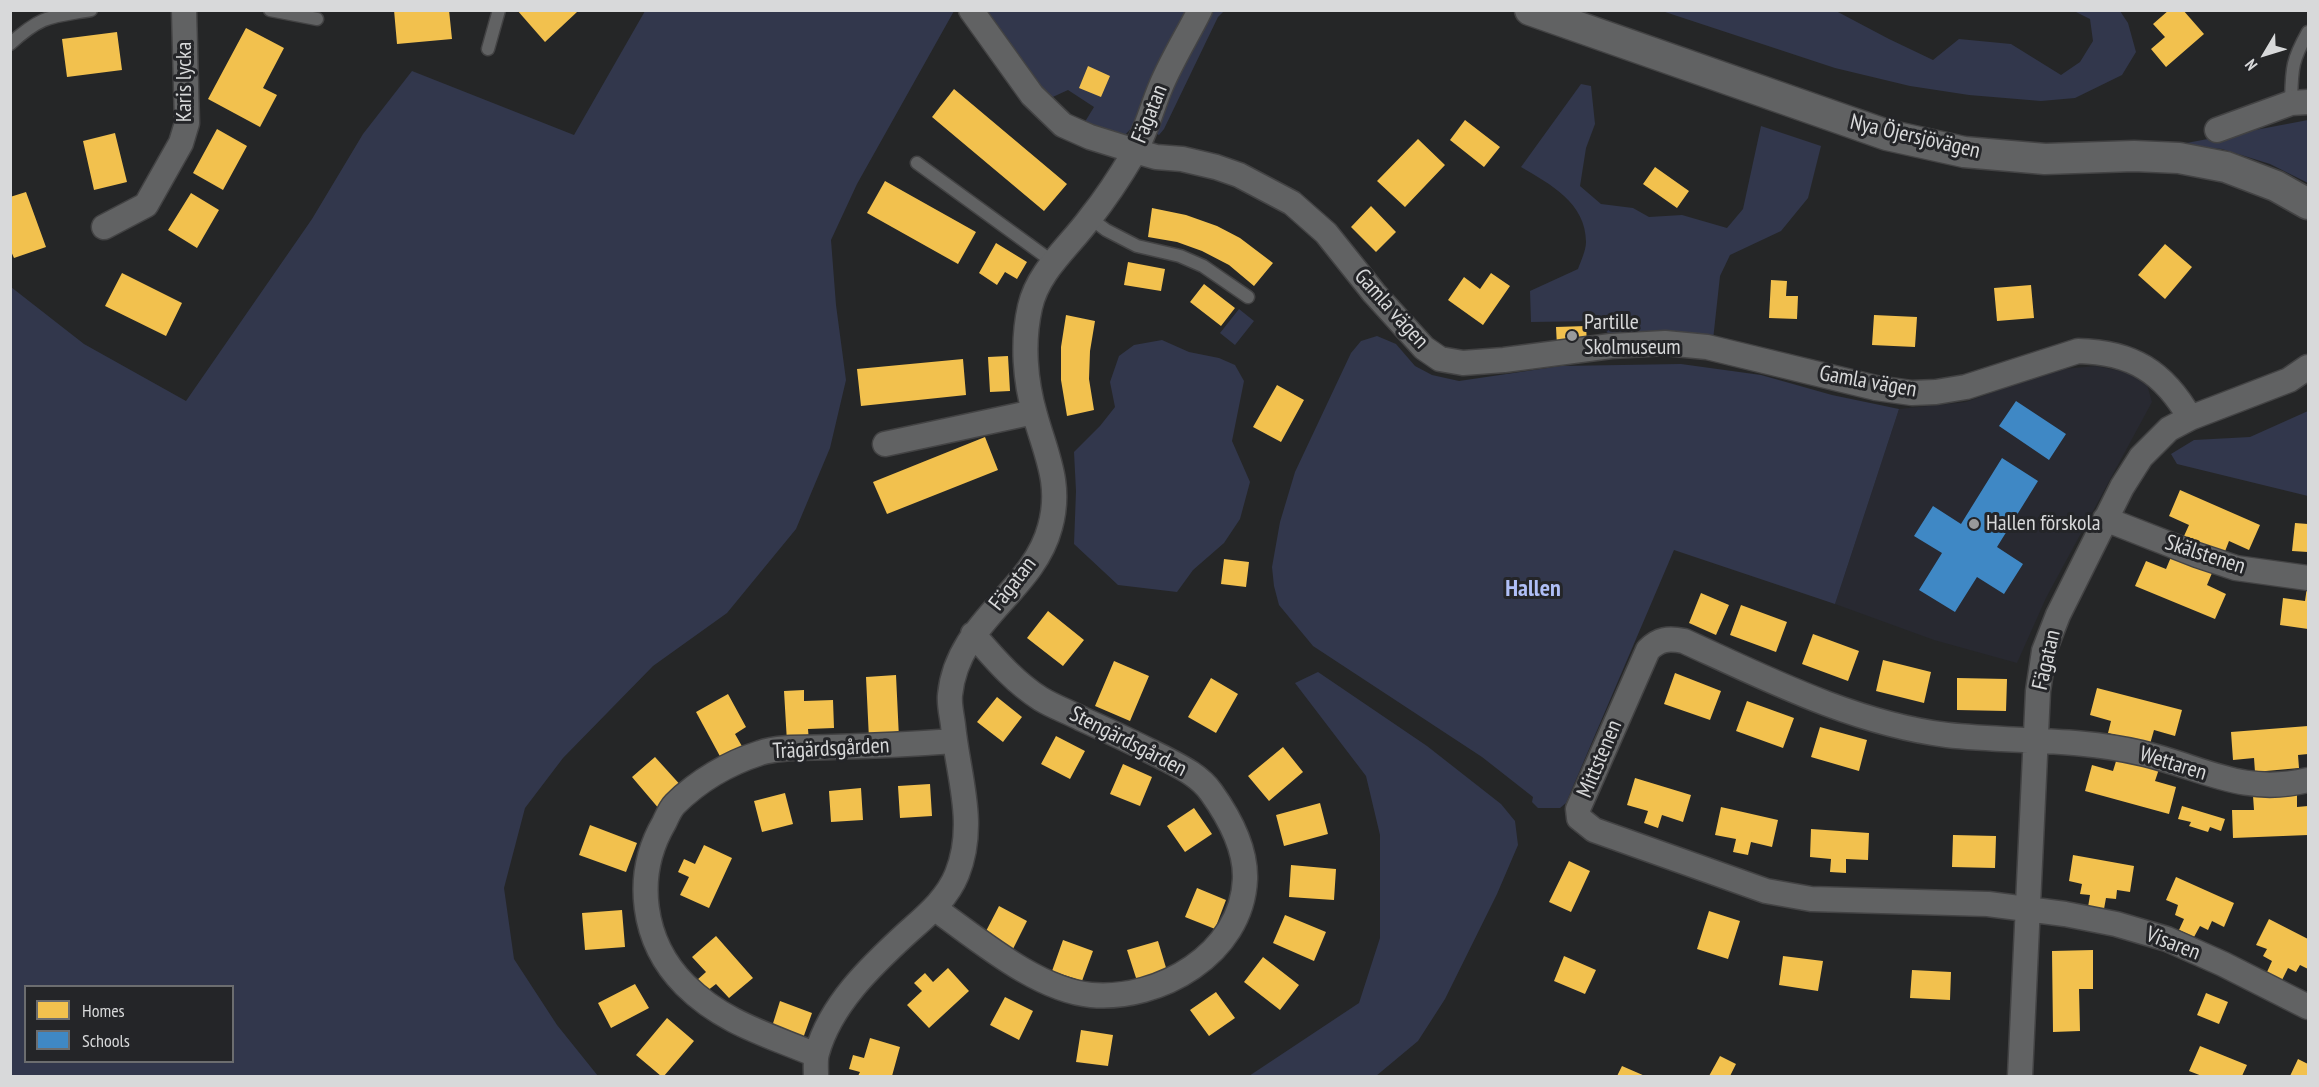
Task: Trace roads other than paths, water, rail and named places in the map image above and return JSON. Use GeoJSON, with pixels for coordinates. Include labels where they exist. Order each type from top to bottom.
{"type":"FeatureCollection","features":[{"type":"Feature","properties":{"kind":"street","name":"Karis lycka"},"geometry":{"type":"LineString","coordinates":[[104,227],[146,205],[181,143],[187,123],[184,10]]}},
{"type":"Feature","properties":{"kind":"street","name":"Gamla vägen"},"geometry":{"type":"LineString","coordinates":[[971,10],[1032,95],[1064,125],[1090,137],[1156,157],[1182,159],[1232,172],[1292,203],[1326,233],[1374,293],[1424,348],[1440,359],[1463,363],[1611,346],[1665,343],[1707,347],[1876,388],[1912,393],[1966,387],[2078,351],[2093,352],[2128,358],[2160,378],[2177,395],[2190,418]]}},
{"type":"Feature","properties":{"kind":"street","name":"Fägatan"},"geometry":{"type":"LineString","coordinates":[[816,1066],[829,1023],[846,998],[879,958],[934,908],[951,886],[964,849],[966,798],[954,741],[950,696],[958,661],[973,634],[1033,564],[1050,528],[1056,486],[1034,412],[1026,366],[1030,305],[1053,262],[1090,218],[1135,151],[1162,82],[1200,10]]}},
{"type":"Feature","properties":{"kind":"street","name":"Nya Öjersjövägen"},"geometry":{"type":"LineString","coordinates":[[1530,10],[1887,135],[1964,152],[2045,159],[2134,156],[2179,158],[2226,167],[2276,186],[2308,204]]}},
{"type":"Feature","properties":{"kind":"street"},"geometry":{"type":"LineString","coordinates":[[2217,130],[2300,103]]}},
{"type":"Feature","properties":{"kind":"street","name":"Fägatan"},"geometry":{"type":"LineString","coordinates":[[2020,1077],[2038,691],[2044,651],[2058,615],[2122,487],[2141,457],[2169,429],[2190,418],[2289,380],[2308,367]]}},
{"type":"Feature","properties":{"kind":"street"},"geometry":{"type":"LineString","coordinates":[[885,444],[1034,412]]}},
{"type":"Feature","properties":{"kind":"street","name":"Skälstenen"},"geometry":{"type":"LineString","coordinates":[[2105,519],[2236,568],[2308,578]]}},
{"type":"Feature","properties":{"kind":"street","name":"Stengärdsgården"},"geometry":{"type":"LineString","coordinates":[[934,908],[1002,956],[1054,986],[1092,995],[1125,994],[1155,988],[1182,974],[1206,957],[1228,931],[1240,908],[1245,879],[1242,853],[1231,823],[1201,780],[1130,741],[1043,700],[1017,682],[973,634]]}},
{"type":"Feature","properties":{"kind":"street","name":"Mittstenen"},"geometry":{"type":"LineString","coordinates":[[2028,909],[1988,904],[1811,899],[1766,891],[1594,830],[1579,819],[1578,809],[1648,651],[1657,641],[1670,639],[1684,641],[1853,713],[1896,726],[1948,735],[2036,740]]}},
{"type":"Feature","properties":{"kind":"street","name":"Wettaren"},"geometry":{"type":"LineString","coordinates":[[2036,740],[2095,745],[2142,753],[2224,780],[2244,784],[2308,780]]}},
{"type":"Feature","properties":{"kind":"street","name":"Trägärdsgården"},"geometry":{"type":"LineString","coordinates":[[816,1066],[735,1023],[710,1006],[685,985],[663,958],[652,935],[645,904],[647,867],[654,840],[674,805],[712,774],[761,752],[954,741]]}},
{"type":"Feature","properties":{"kind":"street","name":"Visaren"},"geometry":{"type":"LineString","coordinates":[[2028,909],[2116,924],[2167,939],[2223,964],[2308,1007]]}},
{"type":"Feature","properties":{"kind":"lane"},"geometry":{"type":"LineString","coordinates":[[10,44],[31,25],[47,17],[91,10]]}},
{"type":"Feature","properties":{"kind":"lane"},"geometry":{"type":"LineString","coordinates":[[270,10],[318,19]]}},
{"type":"Feature","properties":{"kind":"lane"},"geometry":{"type":"LineString","coordinates":[[488,49],[499,10]]}},
{"type":"Feature","properties":{"kind":"lane"},"geometry":{"type":"LineString","coordinates":[[2300,103],[2292,70],[2295,55],[2308,32]]}},
{"type":"Feature","properties":{"kind":"lane"},"geometry":{"type":"LineString","coordinates":[[916,163],[1053,262]]}},
{"type":"Feature","properties":{"kind":"lane"},"geometry":{"type":"LineString","coordinates":[[1090,218],[1106,230],[1137,246],[1179,256],[1203,266],[1248,297]]}},
{"type":"Feature","properties":{"kind":"place","name":"Partille Skolmuseum"},"geometry":{"type":"Point","coordinates":[1572,336]}},
{"type":"Feature","properties":{"kind":"place","name":"Hallen förskola"},"geometry":{"type":"Point","coordinates":[1974,524]}},
{"type":"Feature","properties":{"kind":"district","name":"Hallen"},"geometry":{"type":"Point","coordinates":[1533,589]}}]}
